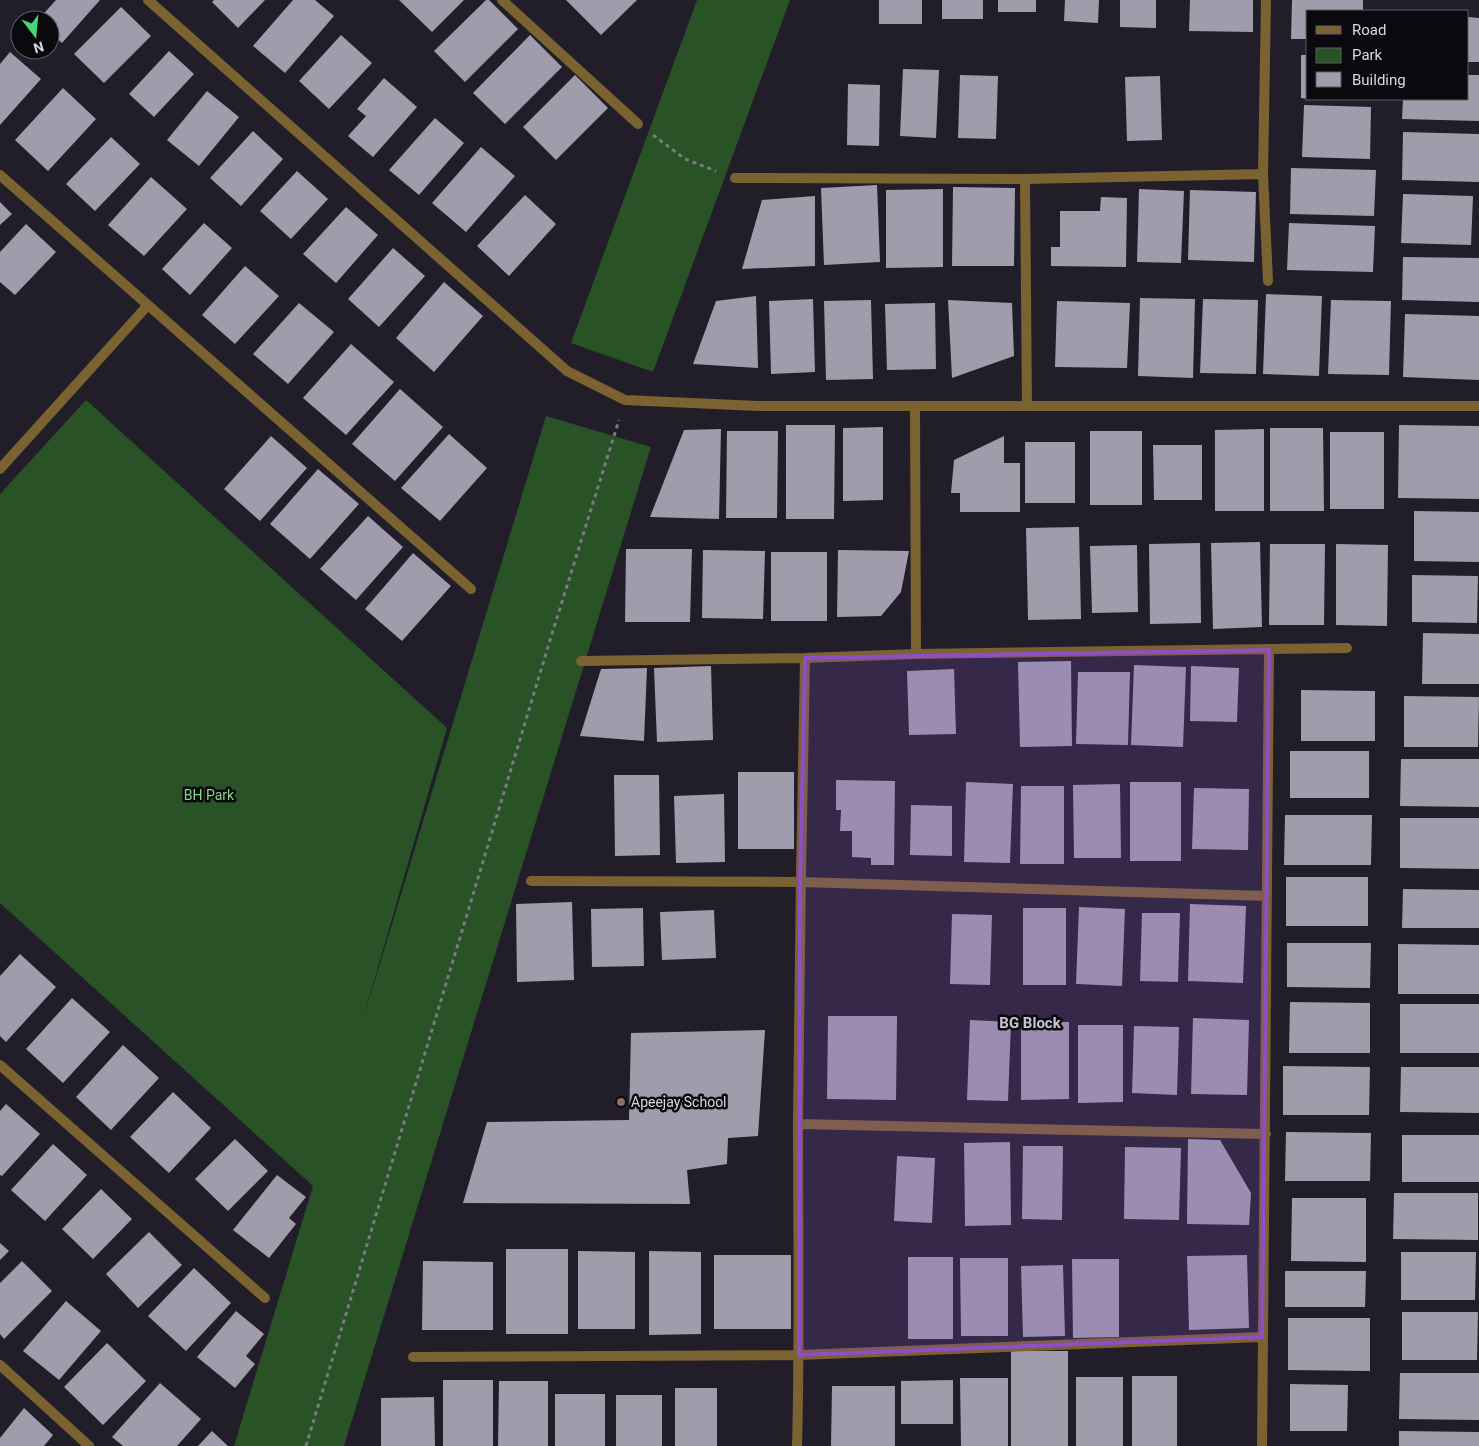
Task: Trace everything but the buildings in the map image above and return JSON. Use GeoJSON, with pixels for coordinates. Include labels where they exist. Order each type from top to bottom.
{"type":"FeatureCollection","features":[{"type":"Feature","properties":{"kind":"street"},"geometry":{"type":"LineString","coordinates":[[502,0],[638,124]]}},
{"type":"Feature","properties":{"kind":"street"},"geometry":{"type":"LineString","coordinates":[[1266,0],[1263,174],[1268,281]]}},
{"type":"Feature","properties":{"kind":"street"},"geometry":{"type":"LineString","coordinates":[[151,1],[567,371],[625,400],[758,406],[1479,406]]}},
{"type":"Feature","properties":{"kind":"street"},"geometry":{"type":"LineString","coordinates":[[735,178],[1025,179],[1263,174]]}},
{"type":"Feature","properties":{"kind":"street"},"geometry":{"type":"LineString","coordinates":[[0,175],[471,589]]}},
{"type":"Feature","properties":{"kind":"street"},"geometry":{"type":"LineString","coordinates":[[1025,179],[1027,406]]}},
{"type":"Feature","properties":{"kind":"street"},"geometry":{"type":"LineString","coordinates":[[0,468],[148,305]]}},
{"type":"Feature","properties":{"kind":"street"},"geometry":{"type":"LineString","coordinates":[[915,406],[916,654]]}},
{"type":"Feature","properties":{"kind":"street"},"geometry":{"type":"LineString","coordinates":[[581,661],[1347,648]]}},
{"type":"Feature","properties":{"kind":"street"},"geometry":{"type":"LineString","coordinates":[[1262,1446],[1269,650]]}},
{"type":"Feature","properties":{"kind":"street"},"geometry":{"type":"LineString","coordinates":[[797,1446],[799,1355],[800,882],[805,658]]}},
{"type":"Feature","properties":{"kind":"street"},"geometry":{"type":"LineString","coordinates":[[531,881],[800,882],[1267,896]]}},
{"type":"Feature","properties":{"kind":"street"},"geometry":{"type":"LineString","coordinates":[[0,1065],[265,1298]]}},
{"type":"Feature","properties":{"kind":"street"},"geometry":{"type":"LineString","coordinates":[[798,1124],[1266,1134]]}},
{"type":"Feature","properties":{"kind":"street"},"geometry":{"type":"LineString","coordinates":[[413,1357],[799,1355],[1262,1337]]}},
{"type":"Feature","properties":{"kind":"street"},"geometry":{"type":"LineString","coordinates":[[0,1365],[90,1446]]}},
{"type":"Feature","properties":{"kind":"path"},"geometry":{"type":"LineString","coordinates":[[638,124],[685,159],[735,178]]}},
{"type":"Feature","properties":{"kind":"path"},"geometry":{"type":"LineString","coordinates":[[306,1446],[551,637],[625,400]]}},
{"type":"Feature","properties":{"kind":"highlighted area"},"geometry":{"type":"Polygon","coordinates":[[[1269,650],[1262,1337],[799,1355],[800,882],[805,658],[1269,650]]]}},
{"type":"Feature","properties":{"kind":"green space"},"geometry":{"type":"Polygon","coordinates":[[[697,0],[790,0],[653,372],[571,343],[697,0]]]}},
{"type":"Feature","properties":{"kind":"green space","name":"BH Park"},"geometry":{"type":"Polygon","coordinates":[[[86,400],[447,728],[361,1026],[546,416],[651,447],[344,1446],[234,1446],[313,1186],[0,903],[0,494],[86,400]]]}},
{"type":"Feature","properties":{"kind":"place","name":"Apeejay School"},"geometry":{"type":"Point","coordinates":[621,1102]}},
{"type":"Feature","properties":{"kind":"district","name":"BG Block"},"geometry":{"type":"Point","coordinates":[1030,1023]}}]}
